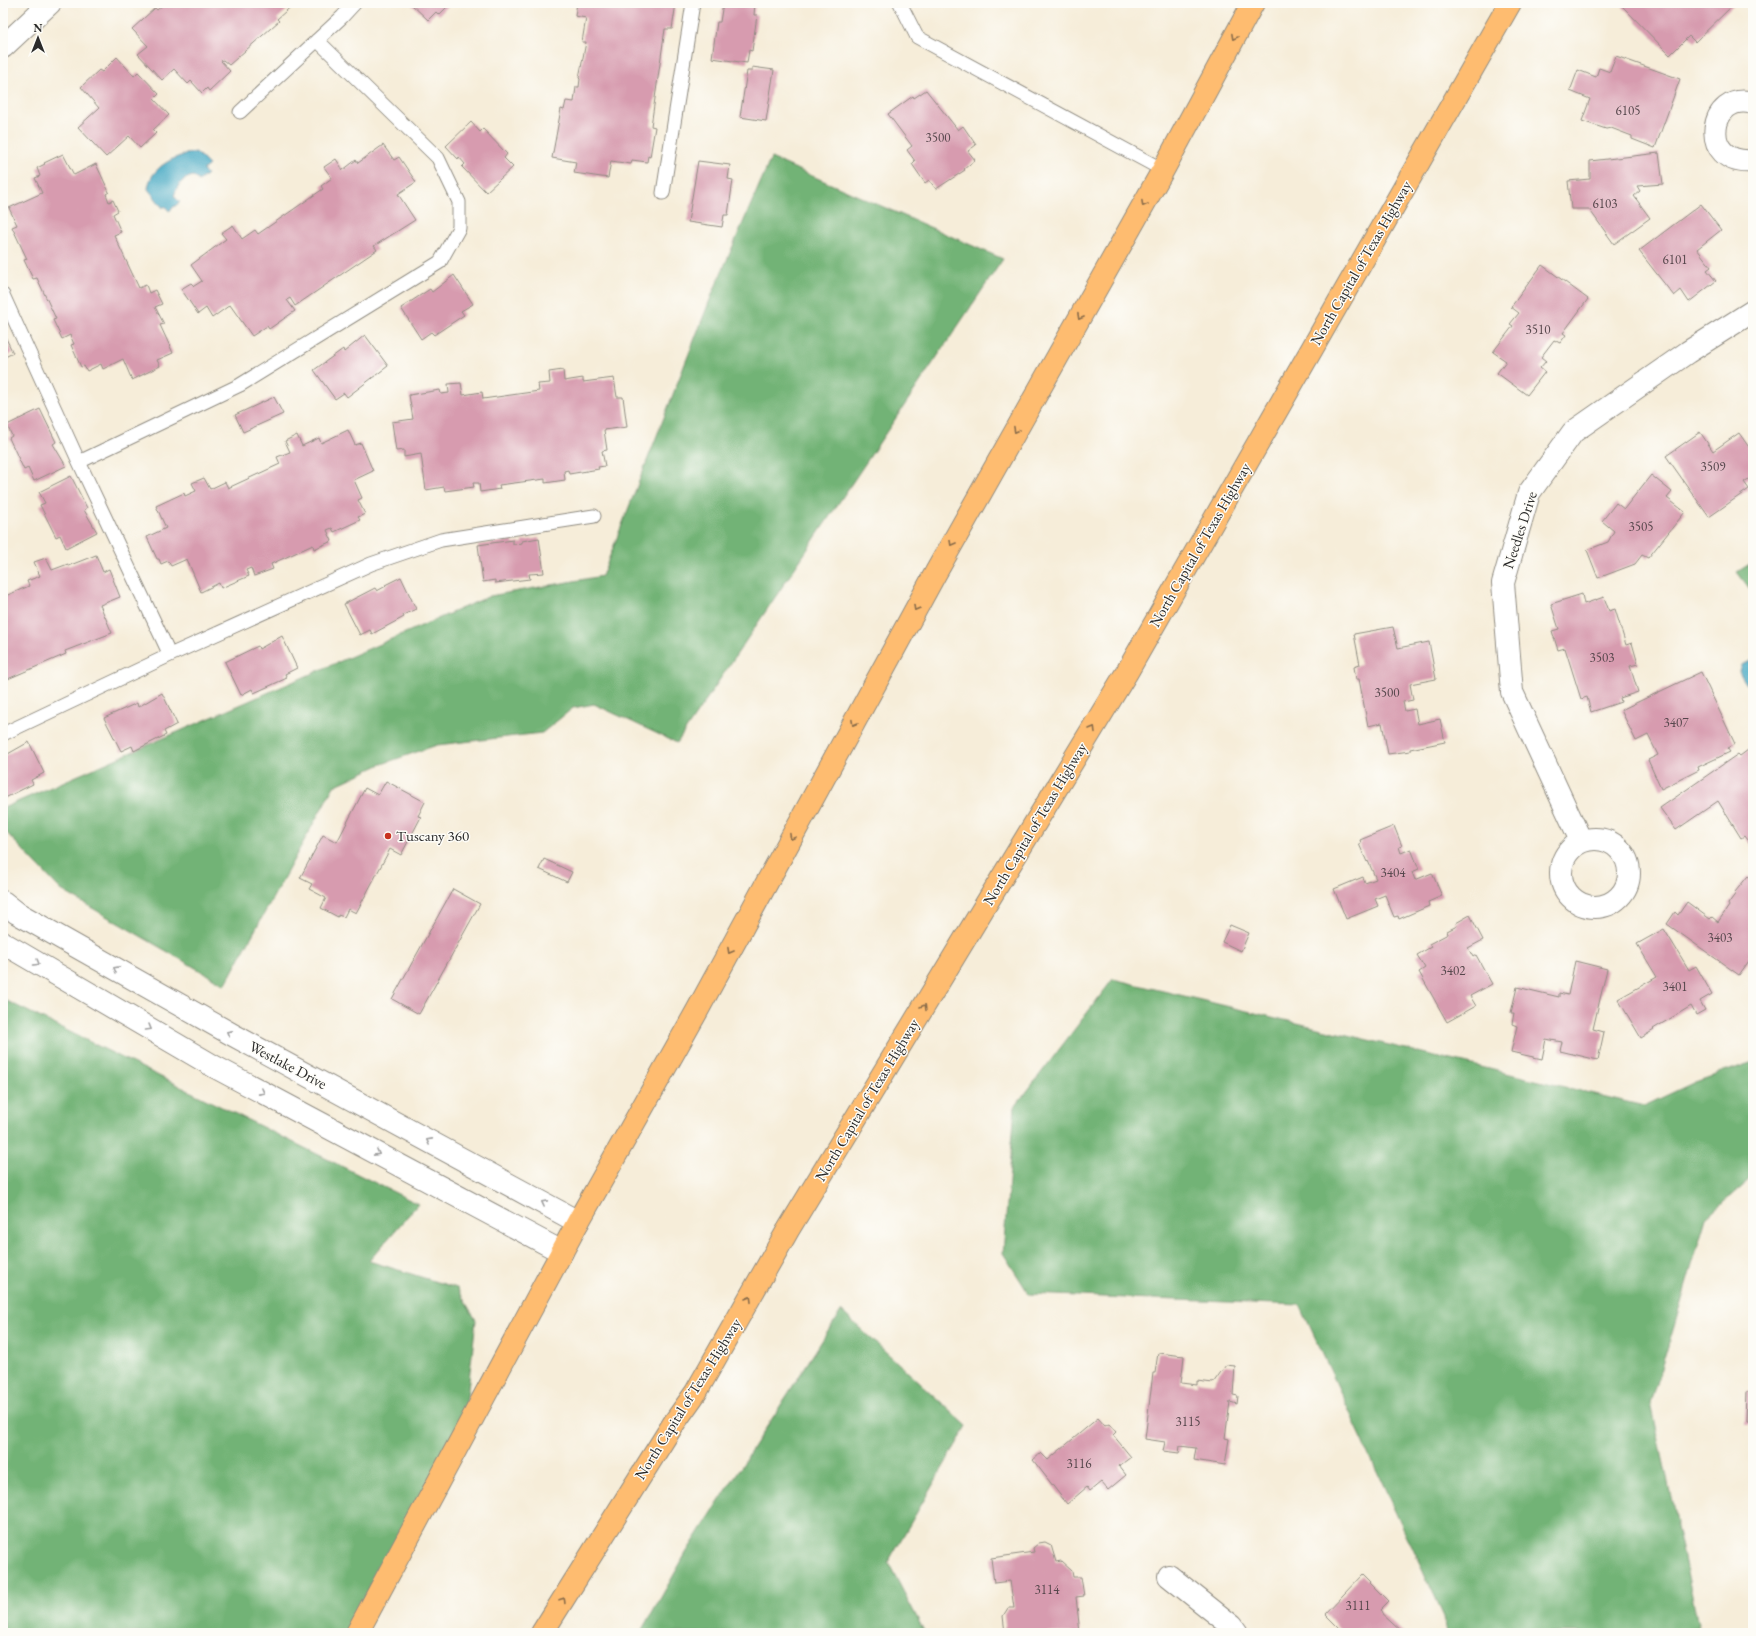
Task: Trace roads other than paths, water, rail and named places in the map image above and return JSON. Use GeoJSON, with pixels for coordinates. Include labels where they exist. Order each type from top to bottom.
{"type":"FeatureCollection","features":[{"type":"Feature","properties":{"kind":"highway"},"geometry":{"type":"LineString","coordinates":[[357,1633],[578,1222],[701,1004],[935,574],[1163,170],[1253,3]]}},
{"type":"Feature","properties":{"kind":"highway","name":"North Capital of Texas Highway"},"geometry":{"type":"LineString","coordinates":[[542,1633],[674,1423],[696,1392],[788,1230],[1127,672],[1510,3]]}},
{"type":"Feature","properties":{"kind":"street"},"geometry":{"type":"LineString","coordinates":[[3,47],[50,3]]}},
{"type":"Feature","properties":{"kind":"street"},"geometry":{"type":"LineString","coordinates":[[1753,103],[1736,103],[1726,108],[1718,117],[1715,128],[1715,140],[1721,150],[1730,158],[1741,162],[1753,161]]}},
{"type":"Feature","properties":{"kind":"street","name":"Needles Drive"},"geometry":{"type":"LineString","coordinates":[[1580,841],[1512,692],[1503,583],[1529,493],[1573,432],[1688,352],[1753,311]]}},
{"type":"Feature","properties":{"kind":"street","name":"Westlake Drive"},"geometry":{"type":"LineString","coordinates":[[3,902],[17,914],[233,1035],[578,1222]]}},
{"type":"Feature","properties":{"kind":"street"},"geometry":{"type":"LineString","coordinates":[[3,943],[215,1067],[562,1252]]}},
{"type":"Feature","properties":{"kind":"street"},"geometry":{"type":"LineString","coordinates":[[1169,1576],[1232,1626],[1237,1633]]}},
{"type":"Feature","properties":{"kind":"lane"},"geometry":{"type":"LineString","coordinates":[[240,112],[355,3]]}},
{"type":"Feature","properties":{"kind":"lane"},"geometry":{"type":"LineString","coordinates":[[663,193],[693,3]]}},
{"type":"Feature","properties":{"kind":"lane"},"geometry":{"type":"LineString","coordinates":[[900,3],[917,37],[1163,170]]}},
{"type":"Feature","properties":{"kind":"lane"},"geometry":{"type":"LineString","coordinates":[[79,462],[240,385],[440,262],[459,228],[459,202],[438,158],[317,40]]}},
{"type":"Feature","properties":{"kind":"lane"},"geometry":{"type":"LineString","coordinates":[[3,295],[79,462],[170,655]]}},
{"type":"Feature","properties":{"kind":"lane"},"geometry":{"type":"LineString","coordinates":[[3,734],[170,655],[371,564],[441,540],[594,516]]}},
{"type":"Feature","properties":{"kind":"water"},"geometry":{"type":"Polygon","coordinates":[[[196,152],[209,165],[203,170],[207,174],[199,181],[193,176],[183,180],[177,188],[174,196],[180,202],[169,211],[165,206],[163,208],[148,189],[154,174],[159,168],[173,159],[196,152]]]}},
{"type":"Feature","properties":{"kind":"water"},"geometry":{"type":"Polygon","coordinates":[[[1753,661],[1753,704],[1751,703],[1749,688],[1739,672],[1741,665],[1753,661]]]}},
{"type":"Feature","properties":{"kind":"place","name":"Tuscany 360"},"geometry":{"type":"Point","coordinates":[388,836]}}]}
